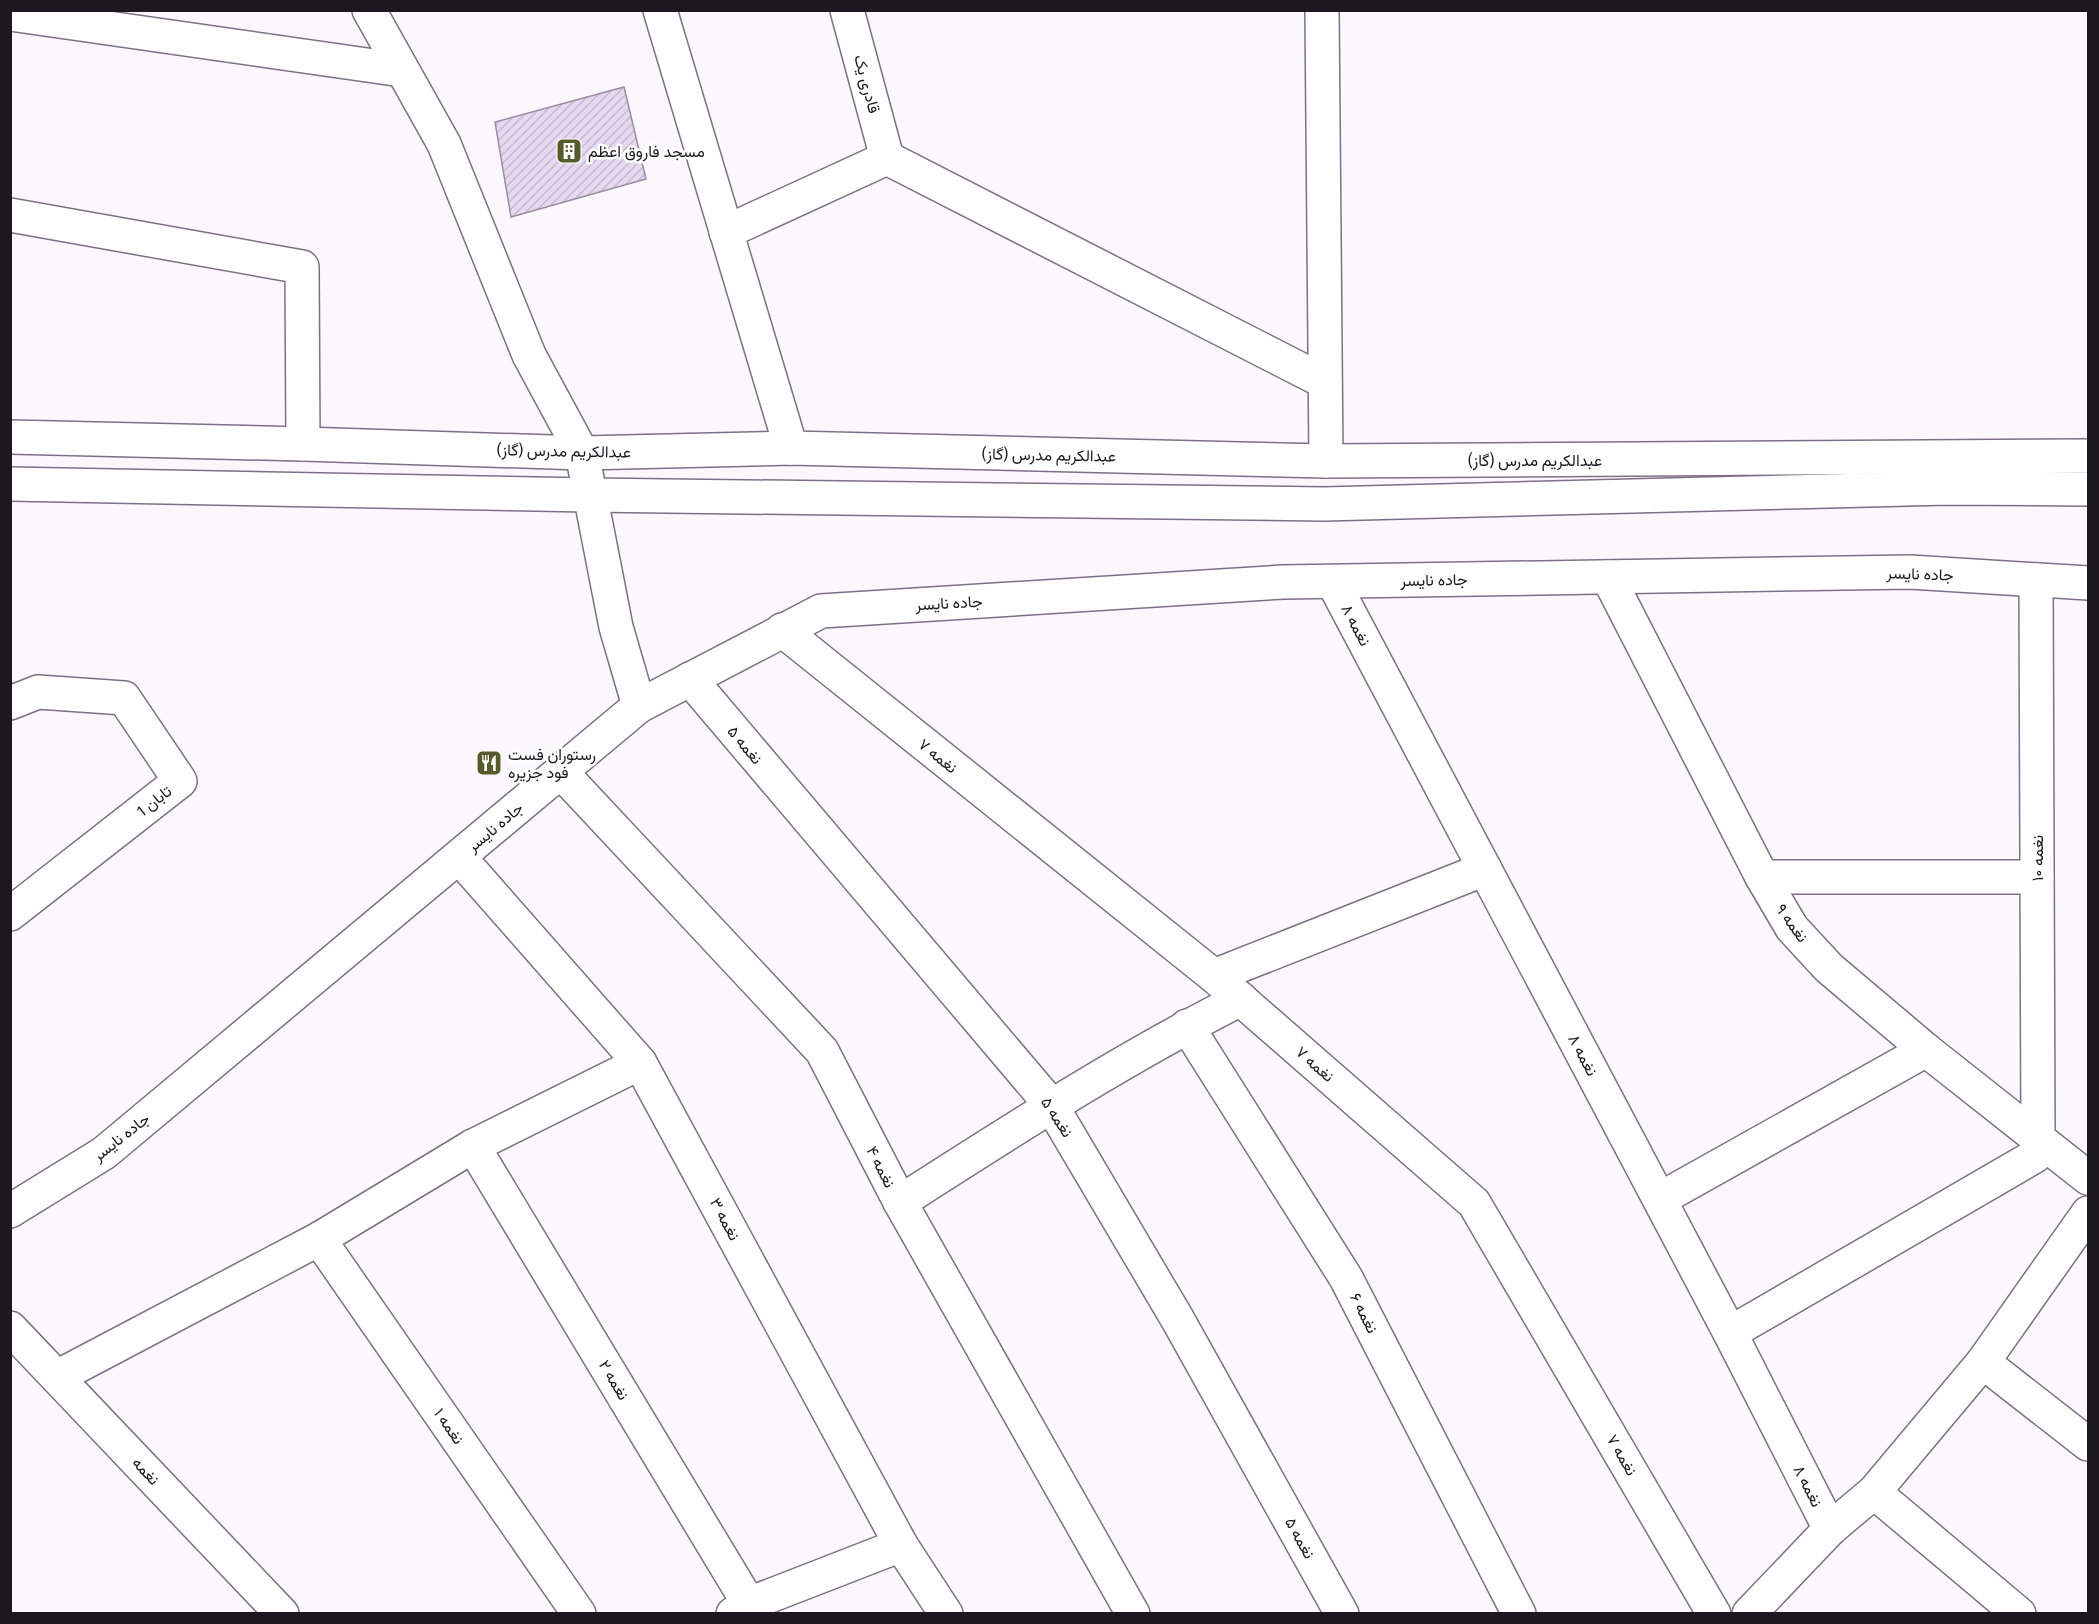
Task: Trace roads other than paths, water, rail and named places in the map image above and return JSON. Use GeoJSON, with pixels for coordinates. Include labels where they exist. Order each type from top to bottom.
{"type":"FeatureCollection","features":[{"type":"Feature","properties":{"kind":"street"},"geometry":{"type":"LineString","coordinates":[[369,10],[444,144],[529,355],[582,453],[616,627],[639,706]]}},
{"type":"Feature","properties":{"kind":"street"},"geometry":{"type":"LineString","coordinates":[[660,10],[791,448]]}},
{"type":"Feature","properties":{"kind":"street","name":"قادری یک"},"geometry":{"type":"LineString","coordinates":[[847,10],[887,158]]}},
{"type":"Feature","properties":{"kind":"street"},"geometry":{"type":"LineString","coordinates":[[1322,10],[1326,461]]}},
{"type":"Feature","properties":{"kind":"street"},"geometry":{"type":"LineString","coordinates":[[10,14],[402,70]]}},
{"type":"Feature","properties":{"kind":"street"},"geometry":{"type":"LineString","coordinates":[[726,232],[887,158],[1324,382]]}},
{"type":"Feature","properties":{"kind":"street"},"geometry":{"type":"LineString","coordinates":[[10,215],[302,267],[303,444]]}},
{"type":"Feature","properties":{"kind":"street","name":"عبدالکریم مدرس (گاز)"},"geometry":{"type":"LineString","coordinates":[[10,437],[582,453],[791,448],[1326,461],[2088,456]]}},
{"type":"Feature","properties":{"kind":"street"},"geometry":{"type":"LineString","coordinates":[[10,484],[589,495],[1324,504],[1947,488],[2088,489]]}},
{"type":"Feature","properties":{"kind":"street","name":"جاده نایسر"},"geometry":{"type":"LineString","coordinates":[[10,1211],[104,1153],[639,706],[821,611],[1283,582],[1910,572],[2088,583]]}},
{"type":"Feature","properties":{"kind":"street","name":"نغمه ۹"},"geometry":{"type":"LineString","coordinates":[[1608,577],[1762,878],[1792,928],[1829,968],[1926,1050],[2088,1178]]}},
{"type":"Feature","properties":{"kind":"street","name":"نغمه ۱۰"},"geometry":{"type":"LineString","coordinates":[[2036,580],[2038,1137]]}},
{"type":"Feature","properties":{"kind":"street","name":"نغمه ۸"},"geometry":{"type":"LineString","coordinates":[[1333,582],[1660,1199],[1830,1529]]}},
{"type":"Feature","properties":{"kind":"street","name":"نغمه ۷"},"geometry":{"type":"LineString","coordinates":[[782,630],[1214,976],[1474,1203],[1714,1614]]}},
{"type":"Feature","properties":{"kind":"street","name":"نغمه ۵"},"geometry":{"type":"LineString","coordinates":[[690,679],[1052,1105],[1178,1320],[1342,1614]]}},
{"type":"Feature","properties":{"kind":"street","name":"تابان 1"},"geometry":{"type":"LineString","coordinates":[[10,914],[180,781],[124,698],[24,698]]}},
{"type":"Feature","properties":{"kind":"street","name":"نغمه ۴"},"geometry":{"type":"LineString","coordinates":[[561,772],[822,1051],[900,1202],[1133,1614]]}},
{"type":"Feature","properties":{"kind":"street","name":"نغمه ۳"},"geometry":{"type":"LineString","coordinates":[[459,857],[640,1064],[901,1545],[946,1614]]}},
{"type":"Feature","properties":{"kind":"street"},"geometry":{"type":"LineString","coordinates":[[1214,976],[1485,869]]}},
{"type":"Feature","properties":{"kind":"street"},"geometry":{"type":"LineString","coordinates":[[1762,878],[2037,877]]}},
{"type":"Feature","properties":{"kind":"street"},"geometry":{"type":"LineString","coordinates":[[900,1202],[1052,1105],[1187,1026],[1240,999]]}},
{"type":"Feature","properties":{"kind":"street","name":"نغمه ۶"},"geometry":{"type":"LineString","coordinates":[[1187,1026],[1346,1278],[1519,1614]]}},
{"type":"Feature","properties":{"kind":"street"},"geometry":{"type":"LineString","coordinates":[[1660,1199],[1926,1050]]}},
{"type":"Feature","properties":{"kind":"street"},"geometry":{"type":"LineString","coordinates":[[57,1377],[319,1239],[474,1146],[640,1064]]}},
{"type":"Feature","properties":{"kind":"street"},"geometry":{"type":"LineString","coordinates":[[1730,1333],[2024,1164],[2035,1156],[2038,1137]]}},
{"type":"Feature","properties":{"kind":"street","name":"نغمه ۲"},"geometry":{"type":"LineString","coordinates":[[474,1146],[746,1610]]}},
{"type":"Feature","properties":{"kind":"street"},"geometry":{"type":"LineString","coordinates":[[1749,1614],[1830,1529],[1874,1492],[1983,1362],[2088,1212]]}},
{"type":"Feature","properties":{"kind":"street","name":"نغمه ۱"},"geometry":{"type":"LineString","coordinates":[[319,1239],[579,1614]]}},
{"type":"Feature","properties":{"kind":"street","name":"نغمه"},"geometry":{"type":"LineString","coordinates":[[10,1328],[282,1614]]}},
{"type":"Feature","properties":{"kind":"street"},"geometry":{"type":"LineString","coordinates":[[1983,1362],[2088,1444]]}},
{"type":"Feature","properties":{"kind":"street"},"geometry":{"type":"LineString","coordinates":[[1874,1492],[2019,1614]]}},
{"type":"Feature","properties":{"kind":"street"},"geometry":{"type":"LineString","coordinates":[[746,1610],[901,1545]]}},
{"type":"Feature","properties":{"kind":"place","name":"مسجد فاروق اعظم"},"geometry":{"type":"Point","coordinates":[569,151]}},
{"type":"Feature","properties":{"kind":"place","name":"رستوران فست فود جزیره"},"geometry":{"type":"Point","coordinates":[489,763]}}]}
